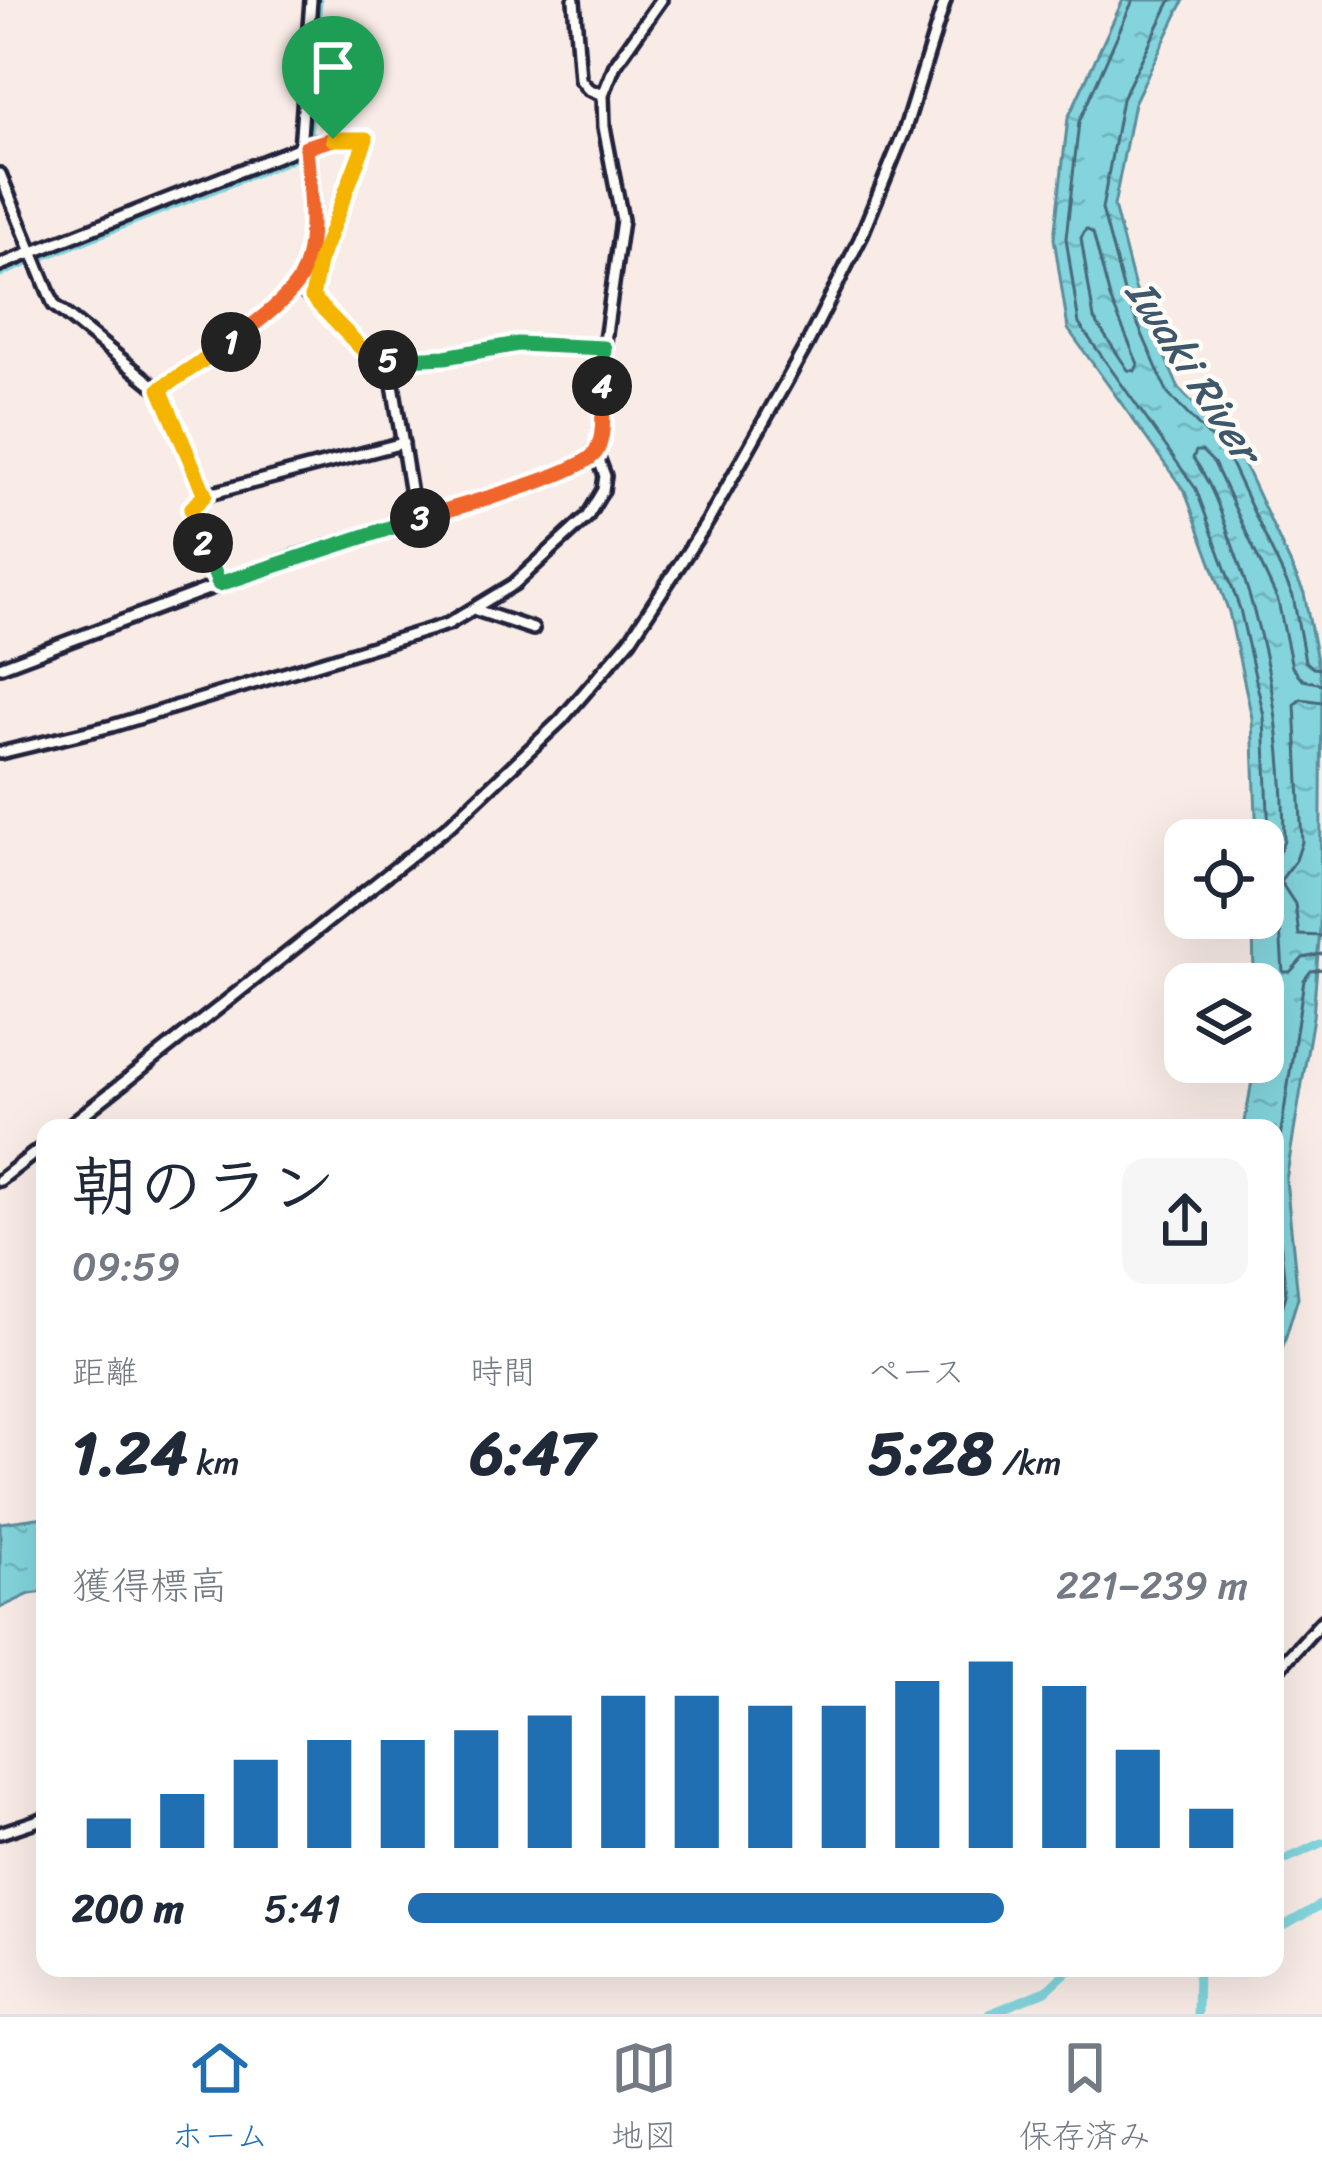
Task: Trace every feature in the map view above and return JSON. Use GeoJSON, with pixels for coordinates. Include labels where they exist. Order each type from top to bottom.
{"type":"FeatureCollection","features":[{"type":"Feature","properties":{"kind":"street"},"geometry":{"type":"LineString","coordinates":[[160,389],[236,338],[297,285],[308,254],[311,210],[303,148],[311,0]]}},
{"type":"Feature","properties":{"kind":"street"},"geometry":{"type":"LineString","coordinates":[[574,0],[580,79],[588,89],[603,95]]}},
{"type":"Feature","properties":{"kind":"street"},"geometry":{"type":"LineString","coordinates":[[0,667],[219,584],[576,467],[596,452],[604,348],[622,220],[604,128],[603,95],[615,65],[661,0]]}},
{"type":"Feature","properties":{"kind":"street"},"geometry":{"type":"LineString","coordinates":[[77,1119],[450,825],[561,720],[630,640],[708,521],[860,239],[904,132],[945,0]]}},
{"type":"Feature","properties":{"kind":"street"},"geometry":{"type":"LineString","coordinates":[[0,265],[33,256],[316,141],[366,139],[319,262],[312,297]]}},
{"type":"Feature","properties":{"kind":"street"},"geometry":{"type":"LineString","coordinates":[[0,174],[54,304],[160,389],[205,495]]}},
{"type":"Feature","properties":{"kind":"street"},"geometry":{"type":"LineString","coordinates":[[297,285],[361,348],[389,360],[445,357],[518,344],[604,348]]}},
{"type":"Feature","properties":{"kind":"street"},"geometry":{"type":"LineString","coordinates":[[389,360],[415,519]]}},
{"type":"Feature","properties":{"kind":"street"},"geometry":{"type":"LineString","coordinates":[[219,584],[191,513],[205,495],[403,443]]}},
{"type":"Feature","properties":{"kind":"street"},"geometry":{"type":"LineString","coordinates":[[0,753],[52,743],[411,639],[476,610],[514,584],[586,517],[603,490],[605,476],[596,452]]}},
{"type":"Feature","properties":{"kind":"street"},"geometry":{"type":"LineString","coordinates":[[476,610],[533,629]]}},
{"type":"Feature","properties":{"kind":"street"},"geometry":{"type":"LineString","coordinates":[[0,1180],[36,1151]]}},
{"type":"Feature","properties":{"kind":"street"},"geometry":{"type":"LineString","coordinates":[[1284,1663],[1322,1621]]}},
{"type":"Feature","properties":{"kind":"street"},"geometry":{"type":"LineString","coordinates":[[0,1833],[36,1821]]}},
{"type":"Feature","properties":{"kind":"water"},"geometry":{"type":"Polygon","coordinates":[[[1123,0],[1184,0],[1134,103],[1114,206],[1135,288],[1179,389],[1236,447],[1304,593],[1322,686],[1320,928],[1313,1017],[1286,1180],[1298,1297],[1284,1343],[1284,1119],[1246,1119],[1252,1083],[1284,1083],[1284,963],[1254,963],[1253,939],[1284,939],[1284,819],[1256,819],[1252,718],[1229,612],[1185,492],[1068,329],[1054,238],[1068,118],[1123,0]]]}},
{"type":"Feature","properties":{"kind":"water"},"geometry":{"type":"Polygon","coordinates":[[[36,1518],[36,1593],[0,1608],[0,1523],[36,1518]]]}},
{"type":"Feature","properties":{"kind":"waterway"},"geometry":{"type":"LineString","coordinates":[[308,139],[318,0]]}},
{"type":"Feature","properties":{"kind":"waterway"},"geometry":{"type":"LineString","coordinates":[[0,273],[298,156]]}},
{"type":"Feature","properties":{"kind":"waterway"},"geometry":{"type":"LineString","coordinates":[[1284,1860],[1322,1843]]}},
{"type":"Feature","properties":{"kind":"waterway"},"geometry":{"type":"LineString","coordinates":[[1284,1926],[1322,1904]]}},
{"type":"Feature","properties":{"kind":"waterway"},"geometry":{"type":"LineString","coordinates":[[989,2014],[1046,1991],[1061,1977]]}},
{"type":"Feature","properties":{"kind":"waterway"},"geometry":{"type":"LineString","coordinates":[[1197,2014],[1198,1977]]}},
{"type":"Feature","properties":{"kind":"route"},"geometry":{"type":"LineString","coordinates":[[333,139],[366,139],[319,262],[312,297],[361,348],[389,360],[416,361],[518,344],[604,348],[600,441],[590,459],[550,477],[219,584],[191,513],[205,495],[160,389],[204,362],[297,285],[308,254],[311,210],[306,147],[333,139]]}},
{"type":"Feature","properties":{"kind":"water label","name":"Iwaki River"},"geometry":{"type":"Point","coordinates":[1194,370]}}]}
